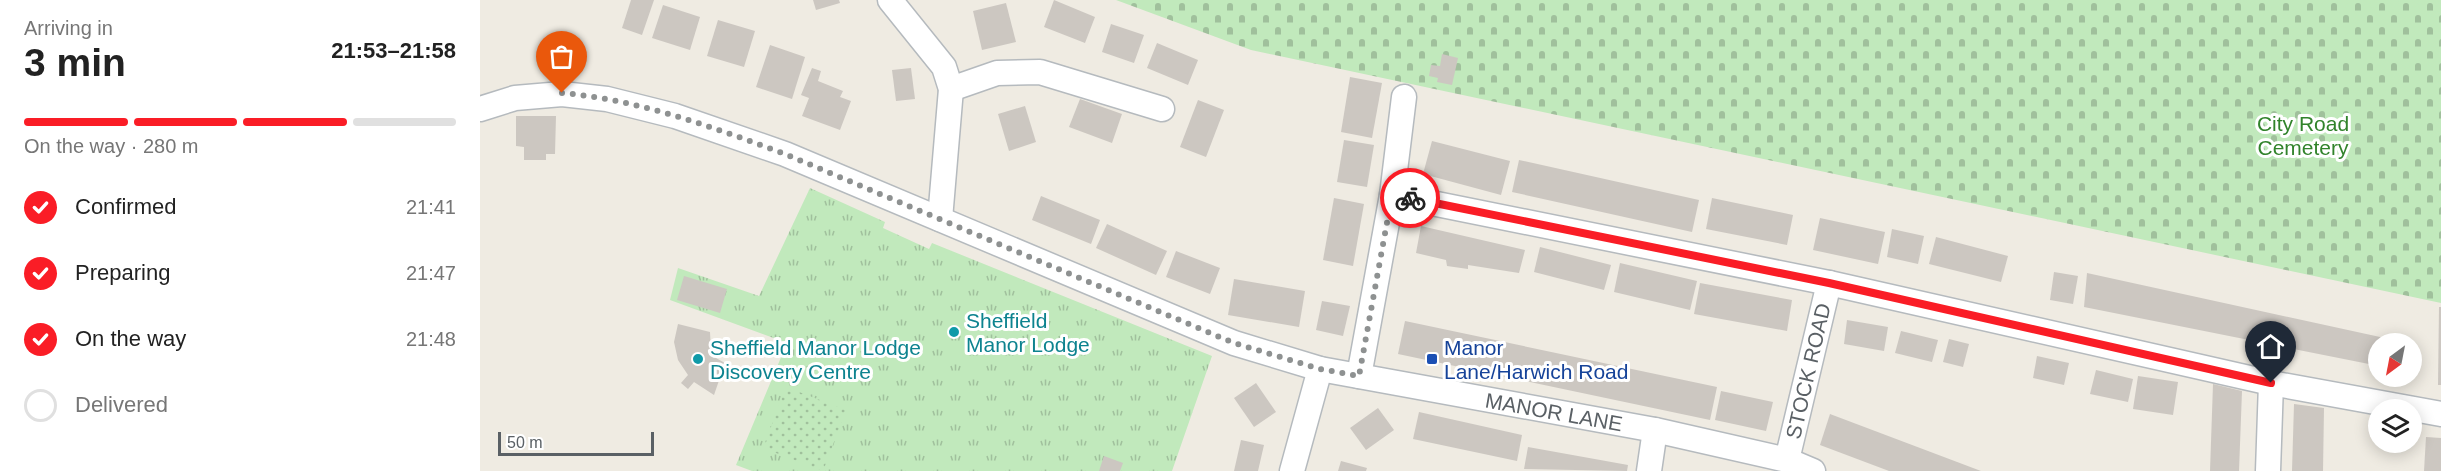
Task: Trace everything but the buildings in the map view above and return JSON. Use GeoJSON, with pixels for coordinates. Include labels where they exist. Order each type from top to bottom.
{"type":"FeatureCollection","features":[{"type":"Feature","properties":{"kind":"street"},"geometry":{"type":"LineString","coordinates":[[890,0],[944,67],[951,89],[940,219]]}},
{"type":"Feature","properties":{"kind":"street"},"geometry":{"type":"LineString","coordinates":[[951,89],[997,73],[1040,72],[1162,109]]}},
{"type":"Feature","properties":{"kind":"street","name":"MANOR LANE"},"geometry":{"type":"LineString","coordinates":[[480,110],[515,98],[562,93],[608,99],[638,106],[721,130],[785,154],[1234,343],[1320,369],[1655,430],[1787,460],[1814,471]]}},
{"type":"Feature","properties":{"kind":"street"},"geometry":{"type":"LineString","coordinates":[[1359,376],[1392,195],[1404,97]]}},
{"type":"Feature","properties":{"kind":"street"},"geometry":{"type":"LineString","coordinates":[[1392,195],[1829,283],[2271,383],[2441,414]]}},
{"type":"Feature","properties":{"kind":"street","name":"STOCK ROAD"},"geometry":{"type":"LineString","coordinates":[[1787,460],[1829,283]]}},
{"type":"Feature","properties":{"kind":"street"},"geometry":{"type":"LineString","coordinates":[[1292,471],[1320,369]]}},
{"type":"Feature","properties":{"kind":"street"},"geometry":{"type":"LineString","coordinates":[[2268,471],[2271,383]]}},
{"type":"Feature","properties":{"kind":"street"},"geometry":{"type":"LineString","coordinates":[[1649,471],[1655,430]]}},
{"type":"Feature","properties":{"kind":"green space","name":"City Road Cemetery"},"geometry":{"type":"Polygon","coordinates":[[[1116,0],[2441,0],[2441,303],[1251,50],[1116,0]]]}},
{"type":"Feature","properties":{"kind":"green space","name":"Sheffield Manor Lodge"},"geometry":{"type":"Polygon","coordinates":[[[810,188],[885,222],[883,228],[929,249],[932,243],[1212,356],[1172,471],[752,471],[736,465],[787,343],[670,300],[678,268],[759,296],[810,188]]]}},
{"type":"Feature","properties":{"kind":"green space"},"geometry":{"type":"Polygon","coordinates":[[[786,387],[846,410],[823,471],[763,448],[786,387]]]}},
{"type":"Feature","properties":{"kind":"way so far"},"geometry":{"type":"LineString","coordinates":[[562,93],[608,99],[721,130],[785,154],[1234,343],[1320,369],[1359,376],[1392,195],[1410,198]]}},
{"type":"Feature","properties":{"kind":"place","name":"Sheffield Manor Lodge"},"geometry":{"type":"Point","coordinates":[954,332]}},
{"type":"Feature","properties":{"kind":"place","name":"Sheffield Manor Lodge Discovery Centre"},"geometry":{"type":"Point","coordinates":[698,359]}},
{"type":"Feature","properties":{"kind":"place","name":"Manor Lane/Harwich Road"},"geometry":{"type":"Point","coordinates":[1432,359]}},
{"type":"Feature","properties":{"kind":"route"},"geometry":{"type":"LineString","coordinates":[[1410,198],[1829,283],[2271,383]]}}]}
